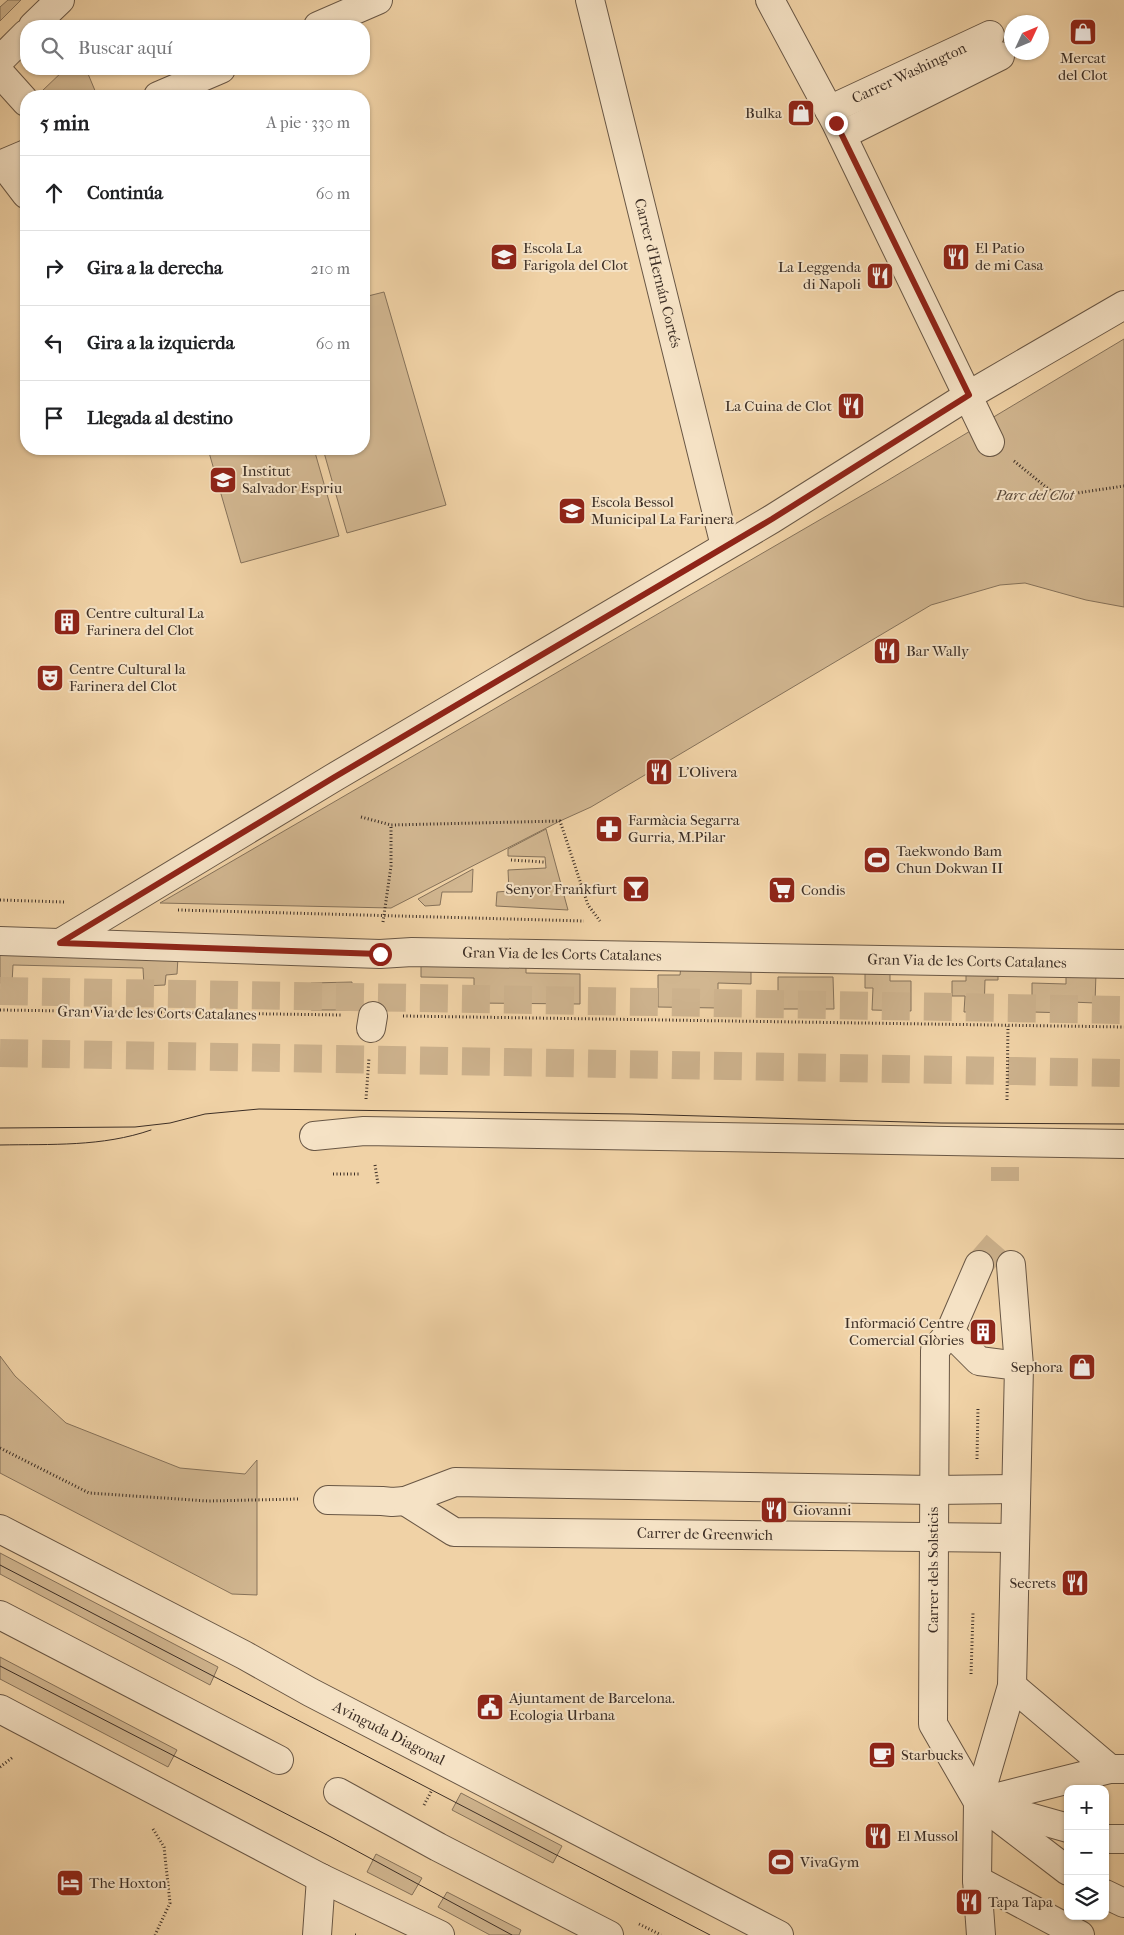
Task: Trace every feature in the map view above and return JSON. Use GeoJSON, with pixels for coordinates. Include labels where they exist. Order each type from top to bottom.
{"type":"FeatureCollection","features":[{"type":"Feature","properties":{"kind":"street"},"geometry":{"type":"LineString","coordinates":[[40,20],[60,0]]}},
{"type":"Feature","properties":{"kind":"street"},"geometry":{"type":"LineString","coordinates":[[332,20],[378,0]]}},
{"type":"Feature","properties":{"kind":"street","name":"Carrer d'Hernán Cortés"},"geometry":{"type":"LineString","coordinates":[[590,0],[725,546]]}},
{"type":"Feature","properties":{"kind":"street"},"geometry":{"type":"LineString","coordinates":[[770,0],[842,135],[990,442]]}},
{"type":"Feature","properties":{"kind":"street"},"geometry":{"type":"LineString","coordinates":[[0,60],[20,40]]}},
{"type":"Feature","properties":{"kind":"street","name":"Carrer Washington"},"geometry":{"type":"LineString","coordinates":[[829,110],[995,45],[842,135]]}},
{"type":"Feature","properties":{"kind":"street"},"geometry":{"type":"LineString","coordinates":[[0,73],[20,95]]}},
{"type":"Feature","properties":{"kind":"street"},"geometry":{"type":"LineString","coordinates":[[172,90],[207,75]]}},
{"type":"Feature","properties":{"kind":"street"},"geometry":{"type":"LineString","coordinates":[[10,161],[20,182]]}},
{"type":"Feature","properties":{"kind":"street"},"geometry":{"type":"LineString","coordinates":[[60,943],[333,778],[772,519],[969,395],[1124,305]]}},
{"type":"Feature","properties":{"kind":"street","name":"Gran Via de les Corts Catalanes"},"geometry":{"type":"LineString","coordinates":[[0,941],[380,954],[412,952],[1124,964]]}},
{"type":"Feature","properties":{"kind":"street"},"geometry":{"type":"LineString","coordinates":[[314,1136],[364,1131],[1124,1144]]}},
{"type":"Feature","properties":{"kind":"street","name":"Carrer dels Solsticis"},"geometry":{"type":"LineString","coordinates":[[978,1802],[933,1724],[933,1490],[935,1350],[950,1332],[979,1264]]}},
{"type":"Feature","properties":{"kind":"street"},"geometry":{"type":"LineString","coordinates":[[981,1935],[977,1880],[978,1802],[1012,1686],[1019,1366],[1011,1265]]}},
{"type":"Feature","properties":{"kind":"street"},"geometry":{"type":"LineString","coordinates":[[950,1332],[979,1361],[1019,1366]]}},
{"type":"Feature","properties":{"kind":"street"},"geometry":{"type":"LineString","coordinates":[[328,1500],[393,1501],[455,1482],[933,1490],[1015,1489]]}},
{"type":"Feature","properties":{"kind":"street","name":"Carrer de Greenwich"},"geometry":{"type":"LineString","coordinates":[[393,1501],[454,1532],[1015,1538]]}},
{"type":"Feature","properties":{"kind":"street","name":"Avinguda Diagonal"},"geometry":{"type":"LineString","coordinates":[[0,1529],[778,1935]]}},
{"type":"Feature","properties":{"kind":"street"},"geometry":{"type":"LineString","coordinates":[[0,1615],[279,1760]]}},
{"type":"Feature","properties":{"kind":"street"},"geometry":{"type":"LineString","coordinates":[[1012,1686],[1117,1769]]}},
{"type":"Feature","properties":{"kind":"street"},"geometry":{"type":"LineString","coordinates":[[0,1709],[321,1878],[440,1935]]}},
{"type":"Feature","properties":{"kind":"street"},"geometry":{"type":"LineString","coordinates":[[978,1802],[1117,1769]]}},
{"type":"Feature","properties":{"kind":"street"},"geometry":{"type":"LineString","coordinates":[[338,1792],[438,1847],[609,1935]]}},
{"type":"Feature","properties":{"kind":"street"},"geometry":{"type":"LineString","coordinates":[[978,1802],[1064,1827]]}},
{"type":"Feature","properties":{"kind":"street"},"geometry":{"type":"LineString","coordinates":[[978,1802],[1064,1868]]}},
{"type":"Feature","properties":{"kind":"street"},"geometry":{"type":"LineString","coordinates":[[1109,1839],[1124,1839]]}},
{"type":"Feature","properties":{"kind":"street"},"geometry":{"type":"LineString","coordinates":[[317,1935],[321,1878]]}},
{"type":"Feature","properties":{"kind":"street"},"geometry":{"type":"LineString","coordinates":[[977,1880],[1069,1921]]}},
{"type":"Feature","properties":{"kind":"street"},"geometry":{"type":"LineString","coordinates":[[1109,1896],[1124,1903]]}},
{"type":"Feature","properties":{"kind":"path"},"geometry":{"type":"LineString","coordinates":[[990,442],[1057,496],[1124,486]]}},
{"type":"Feature","properties":{"kind":"path"},"geometry":{"type":"LineString","coordinates":[[176,910],[600,921],[588,905],[560,821],[391,825],[361,818]]}},
{"type":"Feature","properties":{"kind":"path"},"geometry":{"type":"LineString","coordinates":[[383,925],[391,866],[391,825]]}},
{"type":"Feature","properties":{"kind":"path"},"geometry":{"type":"LineString","coordinates":[[511,860],[544,862]]}},
{"type":"Feature","properties":{"kind":"path"},"geometry":{"type":"LineString","coordinates":[[0,900],[68,902]]}},
{"type":"Feature","properties":{"kind":"path","name":"Gran Via de les Corts Catalanes"},"geometry":{"type":"LineString","coordinates":[[0,1010],[371,1032],[1008,1026],[1124,1027]]}},
{"type":"Feature","properties":{"kind":"path"},"geometry":{"type":"LineString","coordinates":[[1007,1100],[1008,1026]]}},
{"type":"Feature","properties":{"kind":"path"},"geometry":{"type":"LineString","coordinates":[[364,1131],[371,1032]]}},
{"type":"Feature","properties":{"kind":"path"},"geometry":{"type":"LineString","coordinates":[[375,1165],[378,1184]]}},
{"type":"Feature","properties":{"kind":"path"},"geometry":{"type":"LineString","coordinates":[[333,1174],[361,1174]]}},
{"type":"Feature","properties":{"kind":"path"},"geometry":{"type":"LineString","coordinates":[[977,1461],[978,1408]]}},
{"type":"Feature","properties":{"kind":"path"},"geometry":{"type":"LineString","coordinates":[[0,1448],[89,1493],[208,1502],[287,1499]]}},
{"type":"Feature","properties":{"kind":"path"},"geometry":{"type":"LineString","coordinates":[[971,1674],[973,1613]]}},
{"type":"Feature","properties":{"kind":"path"},"geometry":{"type":"LineString","coordinates":[[0,1766],[13,1757]]}},
{"type":"Feature","properties":{"kind":"path"},"geometry":{"type":"LineString","coordinates":[[153,1829],[164,1847],[170,1903],[155,1935]]}},
{"type":"Feature","properties":{"kind":"green space"},"geometry":{"type":"Polygon","coordinates":[[[8,0],[21,0],[0,21],[0,7],[8,0]]]}},
{"type":"Feature","properties":{"kind":"green space"},"geometry":{"type":"Polygon","coordinates":[[[59,75],[88,75],[95,90],[43,90],[59,75]]]}},
{"type":"Feature","properties":{"kind":"green space"},"geometry":{"type":"Polygon","coordinates":[[[384,292],[446,505],[347,533],[325,455],[370,455],[370,296],[384,292]]]}},
{"type":"Feature","properties":{"kind":"green space","name":"Parc del Clot"},"geometry":{"type":"Polygon","coordinates":[[[1124,339],[1124,607],[1086,600],[1025,583],[1000,585],[931,605],[591,807],[391,908],[160,903],[885,482],[1124,339]]]}},
{"type":"Feature","properties":{"kind":"green space"},"geometry":{"type":"Polygon","coordinates":[[[210,455],[316,455],[339,536],[241,563],[210,455]]]}},
{"type":"Feature","properties":{"kind":"green space"},"geometry":{"type":"Polygon","coordinates":[[[546,829],[568,910],[496,906],[497,892],[509,891],[508,870],[546,868],[545,857],[508,856],[508,849],[546,829]]]}},
{"type":"Feature","properties":{"kind":"green space"},"geometry":{"type":"Polygon","coordinates":[[[473,869],[472,892],[442,892],[440,905],[425,906],[418,899],[473,869]]]}},
{"type":"Feature","properties":{"kind":"green space"},"geometry":{"type":"Polygon","coordinates":[[[0,955],[178,957],[177,974],[166,975],[165,985],[144,986],[143,968],[13,965],[12,983],[0,983],[0,955]]]}},
{"type":"Feature","properties":{"kind":"green space"},"geometry":{"type":"Polygon","coordinates":[[[421,962],[526,963],[526,973],[580,974],[580,1004],[474,1003],[474,978],[421,977],[421,962]]]}},
{"type":"Feature","properties":{"kind":"green space"},"geometry":{"type":"Polygon","coordinates":[[[681,966],[751,968],[751,984],[718,983],[718,1008],[658,1007],[658,975],[680,975],[681,966]]]}},
{"type":"Feature","properties":{"kind":"green space"},"geometry":{"type":"Polygon","coordinates":[[[865,971],[890,972],[890,981],[911,981],[911,1011],[872,1010],[873,988],[865,988],[865,971]]]}},
{"type":"Feature","properties":{"kind":"green space"},"geometry":{"type":"Polygon","coordinates":[[[966,972],[998,973],[998,980],[985,980],[984,1012],[964,1012],[965,996],[952,996],[952,981],[966,981],[966,972]]]}},
{"type":"Feature","properties":{"kind":"green space"},"geometry":{"type":"Polygon","coordinates":[[[1066,972],[1096,973],[1095,1003],[1071,1002],[1071,1013],[1032,1012],[1032,983],[1066,984],[1066,972]]]}},
{"type":"Feature","properties":{"kind":"green space"},"geometry":{"type":"Polygon","coordinates":[[[778,977],[833,977],[834,1009],[766,1009],[765,999],[778,999],[778,977]]]}},
{"type":"Feature","properties":{"kind":"green space"},"geometry":{"type":"Polygon","coordinates":[[[352,982],[352,1010],[311,1010],[311,983],[352,982]]]}},
{"type":"Feature","properties":{"kind":"green space"},"geometry":{"type":"Polygon","coordinates":[[[0,1356],[15,1376],[66,1423],[180,1468],[245,1474],[257,1460],[257,1595],[232,1594],[0,1473],[0,1356]]]}},
{"type":"Feature","properties":{"kind":"green space"},"geometry":{"type":"Polygon","coordinates":[[[0,1553],[218,1667],[210,1685],[0,1574],[0,1553]]]}},
{"type":"Feature","properties":{"kind":"green space"},"geometry":{"type":"Polygon","coordinates":[[[0,1657],[177,1750],[168,1767],[0,1679],[0,1657]]]}},
{"type":"Feature","properties":{"kind":"green space"},"geometry":{"type":"Polygon","coordinates":[[[461,1793],[562,1846],[553,1863],[452,1810],[461,1793]]]}},
{"type":"Feature","properties":{"kind":"green space"},"geometry":{"type":"Polygon","coordinates":[[[376,1854],[422,1878],[412,1895],[367,1872],[376,1854]]]}},
{"type":"Feature","properties":{"kind":"green space"},"geometry":{"type":"Polygon","coordinates":[[[447,1892],[521,1930],[519,1935],[490,1935],[438,1907],[447,1892]]]}},
{"type":"Feature","properties":{"kind":"tunnel"},"geometry":{"type":"LineString","coordinates":[[0,991],[1124,1010]]}},
{"type":"Feature","properties":{"kind":"tunnel"},"geometry":{"type":"LineString","coordinates":[[0,1053],[1124,1073]]}},
{"type":"Feature","properties":{"kind":"tunnel"},"geometry":{"type":"LineString","coordinates":[[1005,1167],[1005,1181]]}},
{"type":"Feature","properties":{"kind":"tunnel"},"geometry":{"type":"LineString","coordinates":[[979,1265],[1004,1236]]}},
{"type":"Feature","properties":{"kind":"tram line"},"geometry":{"type":"LineString","coordinates":[[0,1128],[135,1127],[170,1123],[205,1114],[259,1109],[632,1114],[941,1123],[1124,1124]]}},
{"type":"Feature","properties":{"kind":"tram line"},"geometry":{"type":"LineString","coordinates":[[0,1145],[76,1144],[114,1139],[151,1130]]}},
{"type":"Feature","properties":{"kind":"tram line"},"geometry":{"type":"LineString","coordinates":[[0,1565],[710,1935]]}},
{"type":"Feature","properties":{"kind":"tram line"},"geometry":{"type":"LineString","coordinates":[[0,1666],[331,1837],[512,1935]]}},
{"type":"Feature","properties":{"kind":"place","name":"Mercat del Clot"},"geometry":{"type":"Point","coordinates":[1083,32]}},
{"type":"Feature","properties":{"kind":"place","name":"Bulka"},"geometry":{"type":"Point","coordinates":[801,113]}},
{"type":"Feature","properties":{"kind":"place","name":"Escola La Farigola del Clot"},"geometry":{"type":"Point","coordinates":[504,257]}},
{"type":"Feature","properties":{"kind":"place","name":"El Patio de mi Casa"},"geometry":{"type":"Point","coordinates":[956,257]}},
{"type":"Feature","properties":{"kind":"place","name":"La Leggenda di Napoli"},"geometry":{"type":"Point","coordinates":[880,276]}},
{"type":"Feature","properties":{"kind":"place","name":"La Cuina de Clot"},"geometry":{"type":"Point","coordinates":[851,406]}},
{"type":"Feature","properties":{"kind":"place","name":"Institut Salvador Espriu"},"geometry":{"type":"Point","coordinates":[223,480]}},
{"type":"Feature","properties":{"kind":"place","name":"Escola Bessol Municipal La Farinera"},"geometry":{"type":"Point","coordinates":[572,511]}},
{"type":"Feature","properties":{"kind":"place","name":"Centre cultural La Farinera del Clot"},"geometry":{"type":"Point","coordinates":[67,622]}},
{"type":"Feature","properties":{"kind":"place","name":"Bar Wally"},"geometry":{"type":"Point","coordinates":[887,651]}},
{"type":"Feature","properties":{"kind":"place","name":"Centre Cultural la Farinera del Clot"},"geometry":{"type":"Point","coordinates":[50,678]}},
{"type":"Feature","properties":{"kind":"place","name":"L'Olivera"},"geometry":{"type":"Point","coordinates":[659,772]}},
{"type":"Feature","properties":{"kind":"place","name":"Farmàcia Segarra Gurria, M.Pilar"},"geometry":{"type":"Point","coordinates":[609,829]}},
{"type":"Feature","properties":{"kind":"place","name":"Taekwondo Bam Chun Dokwan II"},"geometry":{"type":"Point","coordinates":[877,860]}},
{"type":"Feature","properties":{"kind":"place","name":"Senyor Frankfurt"},"geometry":{"type":"Point","coordinates":[636,889]}},
{"type":"Feature","properties":{"kind":"place","name":"Condis"},"geometry":{"type":"Point","coordinates":[782,890]}},
{"type":"Feature","properties":{"kind":"place","name":"Informació Centre Comercial Glòries"},"geometry":{"type":"Point","coordinates":[983,1332]}},
{"type":"Feature","properties":{"kind":"place","name":"Sephora"},"geometry":{"type":"Point","coordinates":[1082,1367]}},
{"type":"Feature","properties":{"kind":"place","name":"Giovanni"},"geometry":{"type":"Point","coordinates":[774,1510]}},
{"type":"Feature","properties":{"kind":"place","name":"Secrets"},"geometry":{"type":"Point","coordinates":[1075,1583]}},
{"type":"Feature","properties":{"kind":"place","name":"Ajuntament de Barcelona. Ecologia Urbana"},"geometry":{"type":"Point","coordinates":[490,1707]}},
{"type":"Feature","properties":{"kind":"place","name":"Starbucks"},"geometry":{"type":"Point","coordinates":[882,1755]}},
{"type":"Feature","properties":{"kind":"place","name":"El Mussol"},"geometry":{"type":"Point","coordinates":[878,1836]}},
{"type":"Feature","properties":{"kind":"place","name":"VivaGym"},"geometry":{"type":"Point","coordinates":[781,1862]}},
{"type":"Feature","properties":{"kind":"place","name":"The Hoxton"},"geometry":{"type":"Point","coordinates":[70,1883]}},
{"type":"Feature","properties":{"kind":"place","name":"Tapa Tapa"},"geometry":{"type":"Point","coordinates":[969,1902]}},
{"type":"Feature","properties":{"kind":"route"},"geometry":{"type":"LineString","coordinates":[[380,954],[60,943],[333,778],[772,519],[969,395],[836,123]]}}]}
